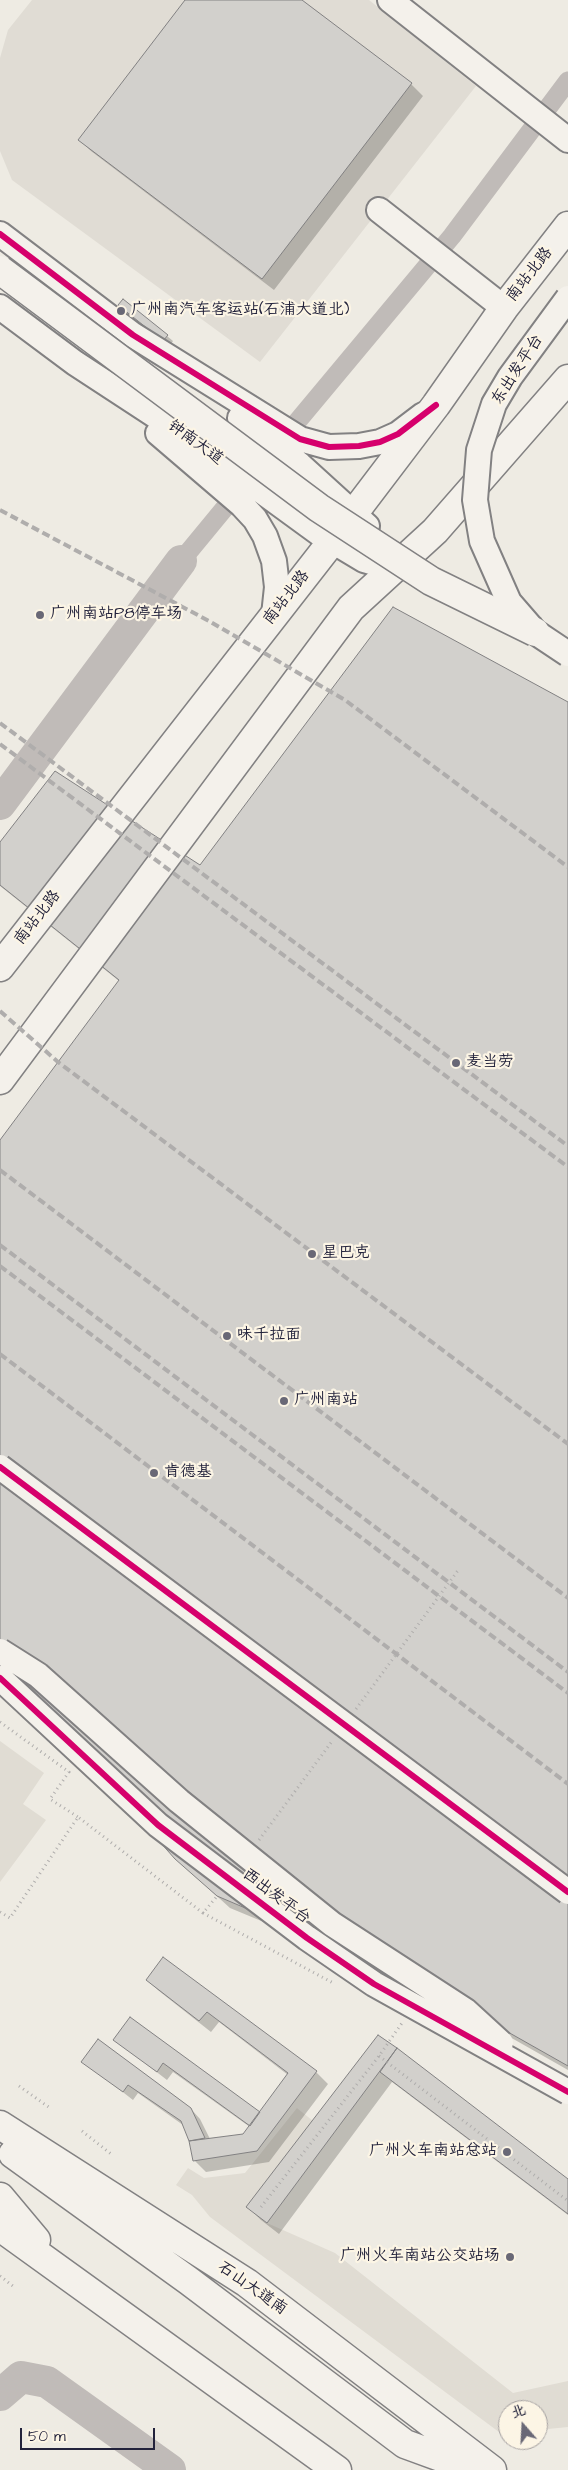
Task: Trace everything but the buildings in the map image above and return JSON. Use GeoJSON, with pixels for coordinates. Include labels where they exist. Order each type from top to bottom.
{"type":"FeatureCollection","features":[{"type":"Feature","properties":{"kind":"main road","name":"南站北路"},"geometry":{"type":"LineString","coordinates":[[0,967],[354,513],[436,405],[504,308],[568,226]]}},
{"type":"Feature","properties":{"kind":"main road"},"geometry":{"type":"LineString","coordinates":[[0,270],[319,508],[430,581],[535,632]]}},
{"type":"Feature","properties":{"kind":"main road"},"geometry":{"type":"LineString","coordinates":[[0,1080],[351,608],[435,531],[568,379]]}},
{"type":"Feature","properties":{"kind":"main road","name":"石山大道南"},"geometry":{"type":"LineString","coordinates":[[0,2125],[247,2283],[492,2470]]}},
{"type":"Feature","properties":{"kind":"main road","name":"石山大道南"},"geometry":{"type":"LineString","coordinates":[[0,2145],[189,2281],[405,2444],[476,2470]]}},
{"type":"Feature","properties":{"kind":"main road"},"geometry":{"type":"LineString","coordinates":[[0,2197],[66,2277]]}},
{"type":"Feature","properties":{"kind":"main road"},"geometry":{"type":"LineString","coordinates":[[0,2227],[66,2277],[337,2470]]}},
{"type":"Feature","properties":{"kind":"street"},"geometry":{"type":"LineString","coordinates":[[390,0],[568,140]]}},
{"type":"Feature","properties":{"kind":"street"},"geometry":{"type":"LineString","coordinates":[[379,210],[504,308]]}},
{"type":"Feature","properties":{"kind":"street"},"geometry":{"type":"LineString","coordinates":[[0,234],[212,397],[251,418],[300,439],[329,448],[360,446],[380,442],[398,434],[436,405]]}},
{"type":"Feature","properties":{"kind":"street","name":"东出发平台"},"geometry":{"type":"LineString","coordinates":[[568,298],[506,384],[494,404],[479,450],[475,500],[482,541],[508,602],[535,632],[568,654]]}},
{"type":"Feature","properties":{"kind":"street","name":"钟南大道"},"geometry":{"type":"LineString","coordinates":[[0,307],[75,363],[182,433],[206,462],[273,500],[331,541],[364,560],[395,569]]}},
{"type":"Feature","properties":{"kind":"street"},"geometry":{"type":"LineString","coordinates":[[133,335],[251,418],[369,527],[395,569]]}},
{"type":"Feature","properties":{"kind":"street"},"geometry":{"type":"LineString","coordinates":[[75,363],[206,462],[255,519],[265,536],[274,561],[277,586],[274,614]]}},
{"type":"Feature","properties":{"kind":"street"},"geometry":{"type":"LineString","coordinates":[[182,433],[212,397]]}},
{"type":"Feature","properties":{"kind":"street"},"geometry":{"type":"LineString","coordinates":[[0,1466],[568,1892]]}},
{"type":"Feature","properties":{"kind":"street","name":"西出发平台"},"geometry":{"type":"LineString","coordinates":[[0,1651],[38,1675],[179,1801],[332,1924],[466,2011],[534,2072]]}},
{"type":"Feature","properties":{"kind":"street","name":"西出发平台"},"geometry":{"type":"LineString","coordinates":[[0,1678],[158,1825],[307,1938],[374,1984],[568,2092]]}},
{"type":"Feature","properties":{"kind":"path"},"geometry":{"type":"LineString","coordinates":[[0,1722],[68,1772],[50,1799],[78,1817],[203,1913],[343,1988]]}},
{"type":"Feature","properties":{"kind":"path"},"geometry":{"type":"LineString","coordinates":[[0,1912],[10,1918],[78,1817]]}},
{"type":"Feature","properties":{"kind":"path"},"geometry":{"type":"LineString","coordinates":[[203,1913],[217,1896]]}},
{"type":"Feature","properties":{"kind":"path"},"geometry":{"type":"LineString","coordinates":[[261,2207],[379,2056],[404,2021],[395,2017]]}},
{"type":"Feature","properties":{"kind":"path"},"geometry":{"type":"LineString","coordinates":[[379,2056],[568,2201]]}},
{"type":"Feature","properties":{"kind":"path"},"geometry":{"type":"LineString","coordinates":[[19,2086],[50,2108]]}},
{"type":"Feature","properties":{"kind":"path"},"geometry":{"type":"LineString","coordinates":[[82,2131],[111,2154]]}},
{"type":"Feature","properties":{"kind":"path"},"geometry":{"type":"LineString","coordinates":[[0,2276],[13,2286]]}},
{"type":"Feature","properties":{"kind":"shaded area"},"geometry":{"type":"Polygon","coordinates":[[[32,0],[369,0],[476,86],[260,362],[12,180],[0,151],[0,58],[8,30],[32,0]]]}},
{"type":"Feature","properties":{"kind":"shaded area"},"geometry":{"type":"Polygon","coordinates":[[[0,1741],[44,1773],[23,1804],[46,1820],[0,1882],[0,1741]]]}},
{"type":"Feature","properties":{"kind":"shaded area"},"geometry":{"type":"Polygon","coordinates":[[[297,2108],[313,2121],[248,2209],[267,2223],[335,2253],[513,2393],[568,2381],[568,2427],[548,2429],[548,2400],[498,2400],[498,2431],[210,2217],[192,2195],[176,2185],[188,2168],[204,2178],[245,2173],[297,2108]]]}},
{"type":"Feature","properties":{"kind":"waterway"},"geometry":{"type":"LineString","coordinates":[[281,441],[452,236],[568,81]]}},
{"type":"Feature","properties":{"kind":"waterway"},"geometry":{"type":"LineString","coordinates":[[181,561],[242,487]]}},
{"type":"Feature","properties":{"kind":"waterway"},"geometry":{"type":"LineString","coordinates":[[0,804],[181,561]]}},
{"type":"Feature","properties":{"kind":"waterway"},"geometry":{"type":"LineString","coordinates":[[0,2395],[21,2377],[47,2382],[170,2470]]}},
{"type":"Feature","properties":{"kind":"railway"},"geometry":{"type":"LineString","coordinates":[[0,510],[209,621],[345,700],[568,867]]}},
{"type":"Feature","properties":{"kind":"railway"},"geometry":{"type":"LineString","coordinates":[[0,723],[568,1146]]}},
{"type":"Feature","properties":{"kind":"railway"},"geometry":{"type":"LineString","coordinates":[[0,744],[568,1167]]}},
{"type":"Feature","properties":{"kind":"railway"},"geometry":{"type":"LineString","coordinates":[[0,1011],[58,1062],[568,1444]]}},
{"type":"Feature","properties":{"kind":"railway"},"geometry":{"type":"LineString","coordinates":[[0,1170],[568,1598]]}},
{"type":"Feature","properties":{"kind":"railway"},"geometry":{"type":"LineString","coordinates":[[0,1245],[568,1672]]}},
{"type":"Feature","properties":{"kind":"railway"},"geometry":{"type":"LineString","coordinates":[[0,1266],[568,1693]]}},
{"type":"Feature","properties":{"kind":"railway"},"geometry":{"type":"LineString","coordinates":[[0,1354],[568,1784]]}},
{"type":"Feature","properties":{"kind":"cycle path"},"geometry":{"type":"LineString","coordinates":[[0,234],[133,335],[300,439],[329,447],[359,446],[380,442],[398,434],[436,405]]}},
{"type":"Feature","properties":{"kind":"cycle path"},"geometry":{"type":"LineString","coordinates":[[0,1467],[568,1892]]}},
{"type":"Feature","properties":{"kind":"cycle path"},"geometry":{"type":"LineString","coordinates":[[0,1678],[158,1825],[307,1938],[374,1984],[568,2092]]}},
{"type":"Feature","properties":{"kind":"place","name":"广州南汽车客运站(石浦大道北)"},"geometry":{"type":"Point","coordinates":[121,311]}},
{"type":"Feature","properties":{"kind":"place","name":"广州南站P8停车场"},"geometry":{"type":"Point","coordinates":[40,615]}},
{"type":"Feature","properties":{"kind":"place","name":"麦当劳"},"geometry":{"type":"Point","coordinates":[456,1063]}},
{"type":"Feature","properties":{"kind":"place","name":"星巴克"},"geometry":{"type":"Point","coordinates":[312,1254]}},
{"type":"Feature","properties":{"kind":"place","name":"味千拉面"},"geometry":{"type":"Point","coordinates":[227,1336]}},
{"type":"Feature","properties":{"kind":"place","name":"广州南站"},"geometry":{"type":"Point","coordinates":[284,1401]}},
{"type":"Feature","properties":{"kind":"place","name":"肯德基"},"geometry":{"type":"Point","coordinates":[154,1473]}},
{"type":"Feature","properties":{"kind":"place","name":"广州火车南站总站"},"geometry":{"type":"Point","coordinates":[507,2152]}},
{"type":"Feature","properties":{"kind":"place","name":"广州火车南站公交站场"},"geometry":{"type":"Point","coordinates":[510,2257]}}]}
